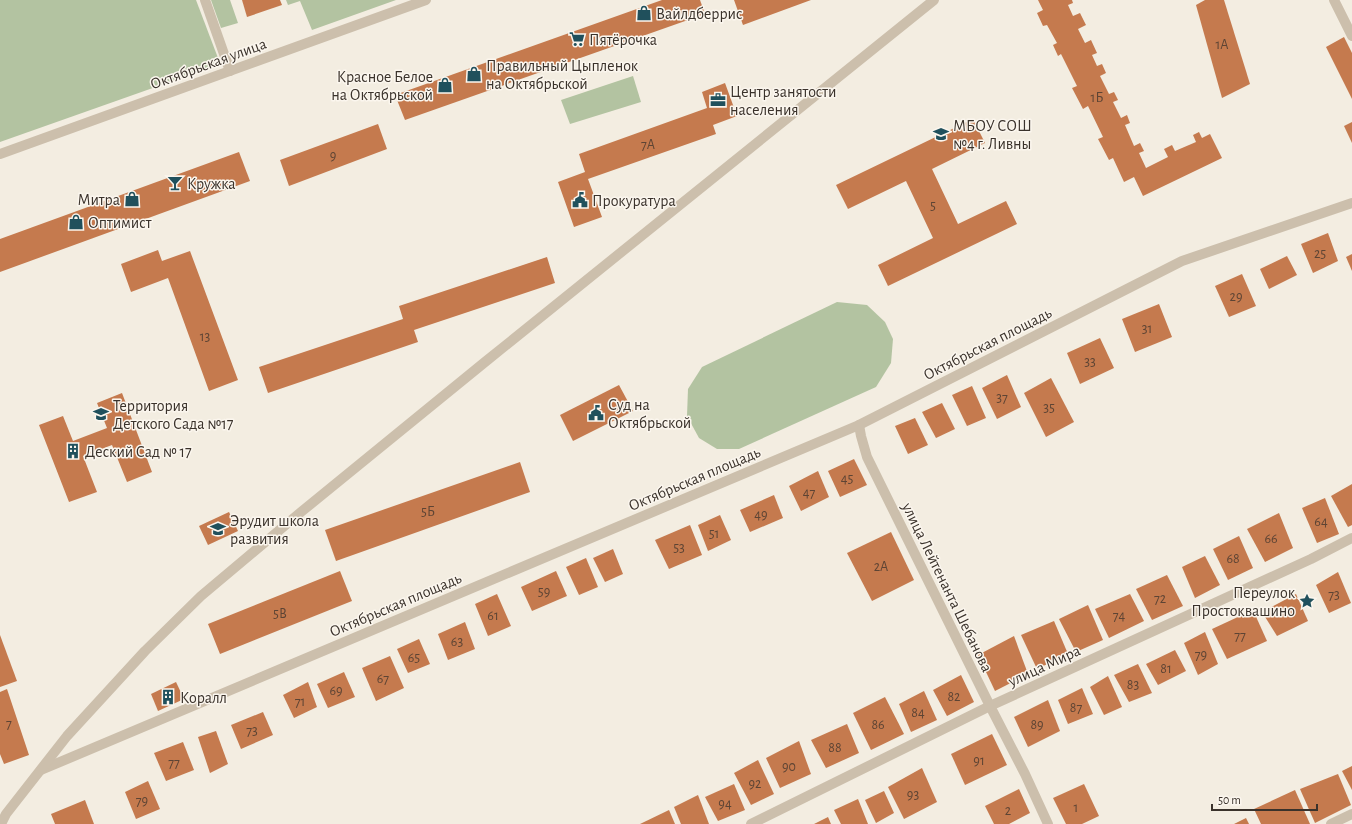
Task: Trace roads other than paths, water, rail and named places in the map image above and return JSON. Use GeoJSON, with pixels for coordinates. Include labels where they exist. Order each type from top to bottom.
{"type":"FeatureCollection","features":[{"type":"Feature","properties":{"kind":"street"},"geometry":{"type":"LineString","coordinates":[[205,0],[230,71]]}},
{"type":"Feature","properties":{"kind":"street","name":"Октябрьская улица"},"geometry":{"type":"LineString","coordinates":[[0,154],[426,0]]}},
{"type":"Feature","properties":{"kind":"street"},"geometry":{"type":"LineString","coordinates":[[1,824],[6,814],[67,736],[135,662],[201,596],[460,382],[934,0]]}},
{"type":"Feature","properties":{"kind":"street"},"geometry":{"type":"LineString","coordinates":[[1334,0],[1352,36]]}},
{"type":"Feature","properties":{"kind":"street","name":"Октябрьская площадь"},"geometry":{"type":"LineString","coordinates":[[41,770],[859,425],[1182,261],[1352,203]]}},
{"type":"Feature","properties":{"kind":"street","name":"улица Лейтенанта Шебанова"},"geometry":{"type":"LineString","coordinates":[[859,425],[860,436],[867,457],[1025,774],[1048,824]]}},
{"type":"Feature","properties":{"kind":"street","name":"улица Мира"},"geometry":{"type":"LineString","coordinates":[[751,824],[990,706],[1311,559],[1352,538]]}},
{"type":"Feature","properties":{"kind":"street"},"geometry":{"type":"LineString","coordinates":[[1331,824],[1352,814]]}},
{"type":"Feature","properties":{"kind":"place","name":"Вайлдберрис"},"geometry":{"type":"Point","coordinates":[644,13]}},
{"type":"Feature","properties":{"kind":"place","name":"Пятёрочка"},"geometry":{"type":"Point","coordinates":[577,39]}},
{"type":"Feature","properties":{"kind":"place","name":"Правильный Цыпленок на Октябрьской"},"geometry":{"type":"Point","coordinates":[474,74]}},
{"type":"Feature","properties":{"kind":"place","name":"Красное Белое на Октябрьской"},"geometry":{"type":"Point","coordinates":[445,85]}},
{"type":"Feature","properties":{"kind":"place","name":"Центр занятости населения"},"geometry":{"type":"Point","coordinates":[718,100]}},
{"type":"Feature","properties":{"kind":"place","name":"МБОУ СОШ №4 г. Ливны"},"geometry":{"type":"Point","coordinates":[941,134]}},
{"type":"Feature","properties":{"kind":"place","name":"Кружка"},"geometry":{"type":"Point","coordinates":[175,183]}},
{"type":"Feature","properties":{"kind":"place","name":"Митра"},"geometry":{"type":"Point","coordinates":[132,199]}},
{"type":"Feature","properties":{"kind":"place","name":"Прокуратура"},"geometry":{"type":"Point","coordinates":[580,200]}},
{"type":"Feature","properties":{"kind":"place","name":"Оптимист"},"geometry":{"type":"Point","coordinates":[76,222]}},
{"type":"Feature","properties":{"kind":"place","name":"Суд на Октябрьской"},"geometry":{"type":"Point","coordinates":[596,413]}},
{"type":"Feature","properties":{"kind":"place","name":"Территория Детского Сада №17"},"geometry":{"type":"Point","coordinates":[101,414]}},
{"type":"Feature","properties":{"kind":"place","name":"Деский Сад № 17"},"geometry":{"type":"Point","coordinates":[73,451]}},
{"type":"Feature","properties":{"kind":"place","name":"Эрудит школа развития"},"geometry":{"type":"Point","coordinates":[218,529]}},
{"type":"Feature","properties":{"kind":"place","name":"Переулок Простоквашино"},"geometry":{"type":"Point","coordinates":[1307,601]}},
{"type":"Feature","properties":{"kind":"place","name":"Коралл"},"geometry":{"type":"Point","coordinates":[168,697]}}]}
